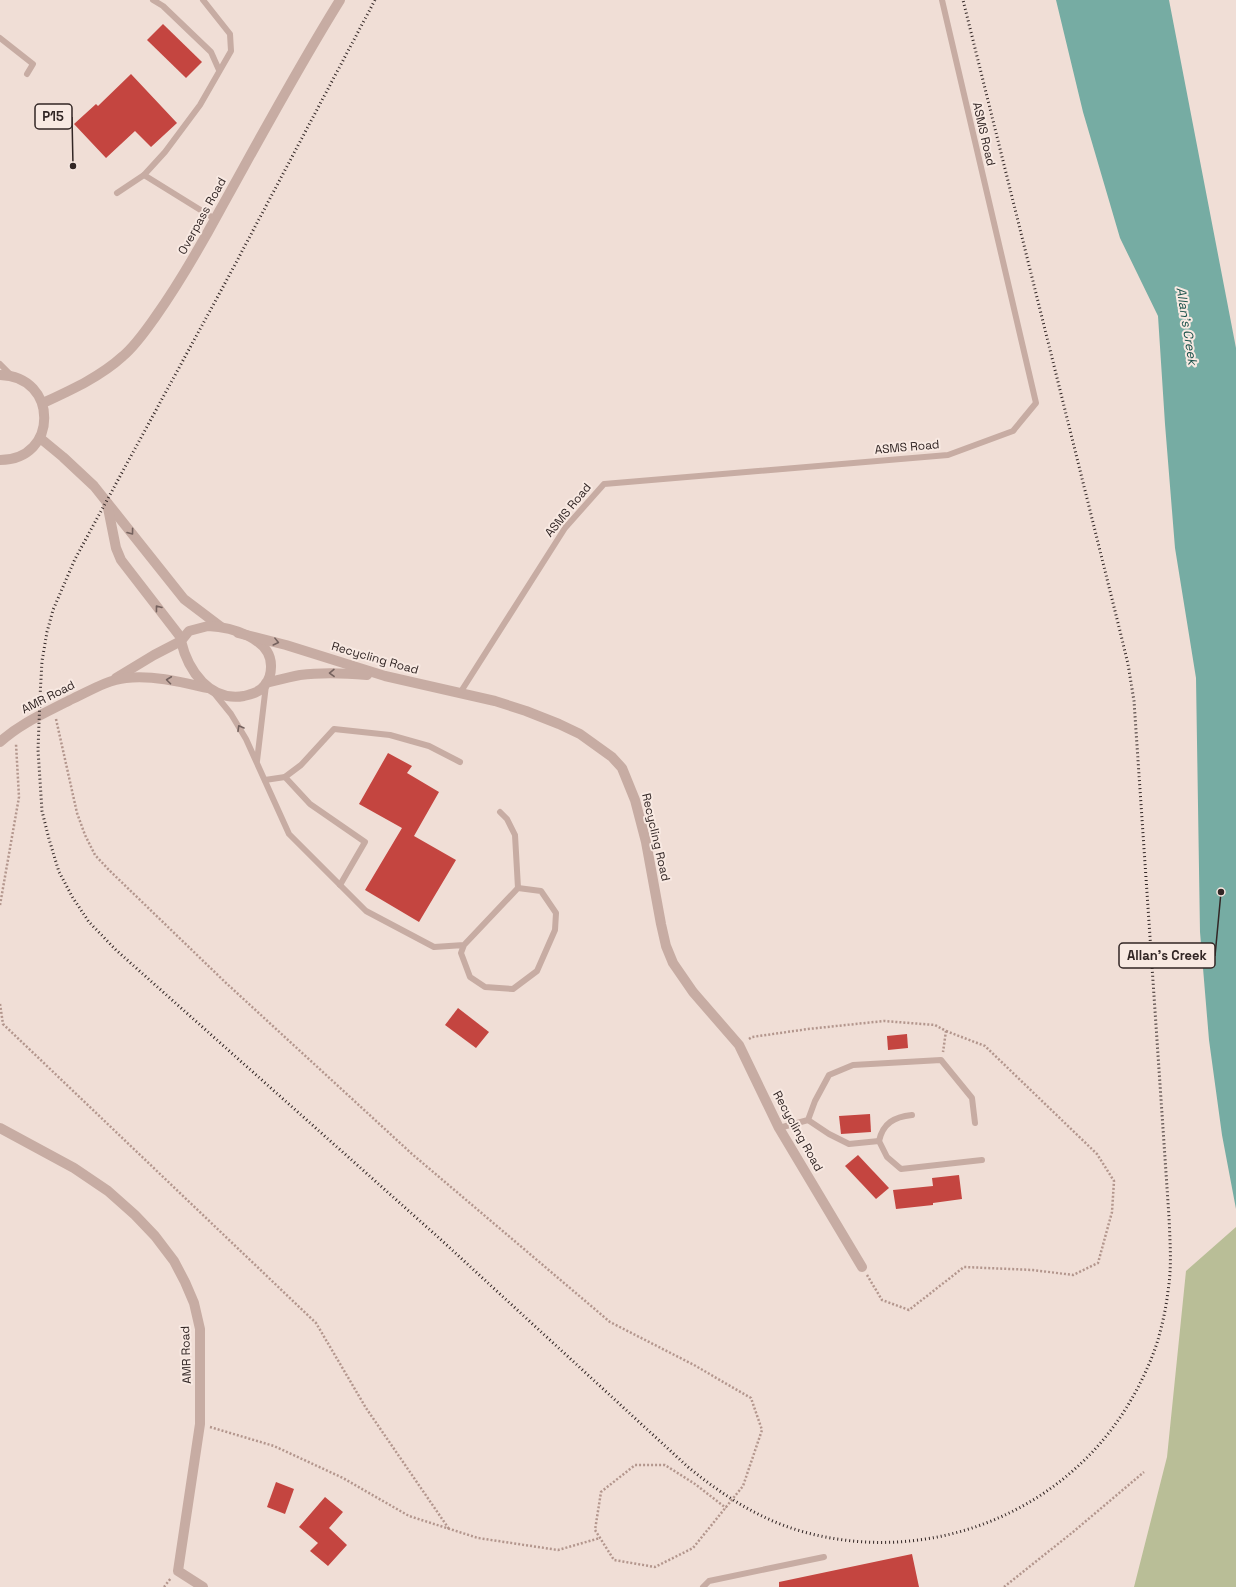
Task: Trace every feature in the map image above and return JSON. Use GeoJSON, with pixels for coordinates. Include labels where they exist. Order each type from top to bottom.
{"type":"FeatureCollection","features":[{"type":"Feature","properties":{"kind":"street","name":"Overpass Road"},"geometry":{"type":"LineString","coordinates":[[43,403],[97,376],[124,355],[148,327],[194,258],[306,54],[340,0]]}},
{"type":"Feature","properties":{"kind":"street"},"geometry":{"type":"LineString","coordinates":[[0,369],[22,379],[31,385],[43,403],[45,421],[40,438],[31,449],[21,456],[9,460],[0,460]]}},
{"type":"Feature","properties":{"kind":"street"},"geometry":{"type":"LineString","coordinates":[[0,375],[11,375]]}},
{"type":"Feature","properties":{"kind":"street"},"geometry":{"type":"LineString","coordinates":[[40,438],[77,470],[107,501],[179,593],[193,607],[221,627]]}},
{"type":"Feature","properties":{"kind":"street"},"geometry":{"type":"LineString","coordinates":[[107,501],[116,548],[121,560],[182,640],[191,666],[210,689],[226,696],[237,697],[253,694],[266,684],[299,675],[341,672],[385,676]]}},
{"type":"Feature","properties":{"kind":"street"},"geometry":{"type":"LineString","coordinates":[[182,640],[185,634],[194,629],[208,626],[221,627],[255,640],[268,652],[271,669],[266,684]]}},
{"type":"Feature","properties":{"kind":"street","name":"Recycling Road"},"geometry":{"type":"LineString","coordinates":[[238,633],[286,645],[385,676],[495,701],[559,724],[580,734],[612,757],[622,768],[635,800],[646,842],[661,924],[669,951],[681,976],[692,992],[739,1045],[779,1128],[862,1267]]}},
{"type":"Feature","properties":{"kind":"street","name":"AMR Road"},"geometry":{"type":"LineString","coordinates":[[0,742],[15,730],[36,717],[111,681],[154,654],[182,640]]}},
{"type":"Feature","properties":{"kind":"street","name":"AMR Road"},"geometry":{"type":"LineString","coordinates":[[111,681],[127,678],[151,679],[178,682],[210,689]]}},
{"type":"Feature","properties":{"kind":"street","name":"AMR Road"},"geometry":{"type":"LineString","coordinates":[[0,1128],[74,1168],[108,1191],[135,1215],[155,1236],[174,1261],[185,1282],[194,1303],[200,1329],[200,1424],[178,1571],[203,1587]]}},
{"type":"Feature","properties":{"kind":"lane"},"geometry":{"type":"LineString","coordinates":[[153,0],[163,6],[211,52],[219,70]]}},
{"type":"Feature","properties":{"kind":"lane"},"geometry":{"type":"LineString","coordinates":[[116,193],[144,175],[165,152],[200,105],[231,51],[230,34],[203,0]]}},
{"type":"Feature","properties":{"kind":"lane","name":"ASMS Road"},"geometry":{"type":"LineString","coordinates":[[460,693],[565,528],[604,484],[948,455],[1013,431],[1036,403],[942,0]]}},
{"type":"Feature","properties":{"kind":"lane"},"geometry":{"type":"LineString","coordinates":[[0,38],[33,64],[27,74]]}},
{"type":"Feature","properties":{"kind":"lane"},"geometry":{"type":"LineString","coordinates":[[144,175],[215,218]]}},
{"type":"Feature","properties":{"kind":"lane"},"geometry":{"type":"LineString","coordinates":[[0,364],[11,375]]}},
{"type":"Feature","properties":{"kind":"lane"},"geometry":{"type":"LineString","coordinates":[[257,763],[266,684]]}},
{"type":"Feature","properties":{"kind":"lane"},"geometry":{"type":"LineString","coordinates":[[210,689],[231,714],[239,728],[257,763],[289,834],[366,911],[434,947],[464,945]]}},
{"type":"Feature","properties":{"kind":"lane"},"geometry":{"type":"LineString","coordinates":[[265,780],[285,777],[301,765],[334,729],[390,735],[429,746],[460,762]]}},
{"type":"Feature","properties":{"kind":"lane"},"geometry":{"type":"LineString","coordinates":[[285,777],[310,804],[364,842],[340,885]]}},
{"type":"Feature","properties":{"kind":"lane"},"geometry":{"type":"LineString","coordinates":[[500,812],[507,819],[515,835],[518,888],[464,945],[461,953],[470,977],[485,987],[513,989],[536,971],[555,930],[556,912],[541,891],[518,888]]}},
{"type":"Feature","properties":{"kind":"lane"},"geometry":{"type":"LineString","coordinates":[[808,1120],[829,1075],[853,1064],[941,1060],[972,1098],[975,1123]]}},
{"type":"Feature","properties":{"kind":"lane"},"geometry":{"type":"LineString","coordinates":[[912,1115],[898,1117],[887,1125],[882,1130],[879,1141],[887,1157],[901,1169],[982,1160]]}},
{"type":"Feature","properties":{"kind":"lane"},"geometry":{"type":"LineString","coordinates":[[779,1128],[808,1120],[829,1134],[849,1144],[879,1141]]}},
{"type":"Feature","properties":{"kind":"lane"},"geometry":{"type":"LineString","coordinates":[[702,1587],[709,1581],[824,1557]]}},
{"type":"Feature","properties":{"kind":"path"},"geometry":{"type":"LineString","coordinates":[[54,709],[77,813],[95,856],[109,870],[225,982],[412,1154],[610,1322],[694,1364],[751,1398],[762,1430],[743,1486],[726,1508],[693,1548],[655,1566],[614,1560],[596,1530],[601,1492],[635,1465],[666,1465],[695,1484],[726,1508]]}},
{"type":"Feature","properties":{"kind":"path"},"geometry":{"type":"LineString","coordinates":[[0,904],[19,797],[15,730]]}},
{"type":"Feature","properties":{"kind":"path"},"geometry":{"type":"LineString","coordinates":[[0,1004],[3,1024],[316,1323],[366,1408],[449,1529]]}},
{"type":"Feature","properties":{"kind":"path"},"geometry":{"type":"LineString","coordinates":[[739,1045],[752,1037],[808,1029],[884,1021],[935,1026],[946,1032],[985,1046],[1097,1154],[1114,1181],[1112,1212],[1098,1263],[1073,1275],[1033,1270],[964,1267],[909,1310],[882,1300],[862,1267]]}},
{"type":"Feature","properties":{"kind":"path"},"geometry":{"type":"LineString","coordinates":[[941,1060],[946,1032]]}},
{"type":"Feature","properties":{"kind":"path"},"geometry":{"type":"LineString","coordinates":[[200,1424],[274,1446],[343,1478],[409,1516],[478,1538],[558,1550],[600,1538]]}},
{"type":"Feature","properties":{"kind":"path"},"geometry":{"type":"LineString","coordinates":[[1004,1587],[1073,1532],[1144,1472]]}},
{"type":"Feature","properties":{"kind":"green space"},"geometry":{"type":"Polygon","coordinates":[[[1236,1227],[1236,1587],[1134,1587],[1167,1457],[1186,1271],[1236,1227]]]}},
{"type":"Feature","properties":{"kind":"water"},"geometry":{"type":"Polygon","coordinates":[[[1056,0],[1169,0],[1236,348],[1236,1209],[1222,1135],[1209,1040],[1200,932],[1196,678],[1175,548],[1158,316],[1120,238],[1083,112],[1056,0]]]}},
{"type":"Feature","properties":{"kind":"building"},"geometry":{"type":"Polygon","coordinates":[[[163,24],[202,62],[186,78],[147,40],[163,24]]]}},
{"type":"Feature","properties":{"kind":"building"},"geometry":{"type":"Polygon","coordinates":[[[131,74],[177,123],[151,147],[135,131],[106,158],[74,124],[96,104],[98,106],[131,74]]]}},
{"type":"Feature","properties":{"kind":"building"},"geometry":{"type":"Polygon","coordinates":[[[388,753],[412,766],[407,773],[439,792],[414,836],[456,860],[419,922],[365,890],[402,828],[359,804],[388,753]]]}},
{"type":"Feature","properties":{"kind":"building"},"geometry":{"type":"Polygon","coordinates":[[[458,1008],[489,1032],[476,1048],[445,1025],[458,1008]]]}},
{"type":"Feature","properties":{"kind":"building"},"geometry":{"type":"Polygon","coordinates":[[[907,1034],[908,1048],[888,1050],[887,1036],[907,1034]]]}},
{"type":"Feature","properties":{"kind":"building"},"geometry":{"type":"Polygon","coordinates":[[[870,1114],[871,1132],[841,1134],[839,1116],[870,1114]]]}},
{"type":"Feature","properties":{"kind":"building"},"geometry":{"type":"Polygon","coordinates":[[[858,1155],[889,1188],[876,1199],[845,1166],[858,1155]]]}},
{"type":"Feature","properties":{"kind":"building"},"geometry":{"type":"Polygon","coordinates":[[[959,1175],[962,1199],[933,1203],[933,1205],[896,1209],[893,1190],[933,1186],[932,1178],[959,1175]]]}},
{"type":"Feature","properties":{"kind":"building"},"geometry":{"type":"Polygon","coordinates":[[[276,1482],[294,1489],[285,1514],[267,1507],[276,1482]]]}},
{"type":"Feature","properties":{"kind":"building"},"geometry":{"type":"Polygon","coordinates":[[[325,1497],[343,1512],[329,1528],[347,1545],[328,1566],[310,1551],[318,1543],[299,1527],[325,1497]]]}},
{"type":"Feature","properties":{"kind":"building"},"geometry":{"type":"Polygon","coordinates":[[[912,1554],[919,1587],[779,1587],[779,1582],[912,1554]]]}},
{"type":"Feature","properties":{"kind":"railway"},"geometry":{"type":"LineString","coordinates":[[375,0],[230,274],[75,559],[53,610],[47,632],[42,661],[38,750],[42,811],[59,872],[73,898],[89,922],[116,950],[438,1237],[688,1467],[725,1495],[751,1511],[779,1524],[841,1540],[888,1542],[935,1537],[980,1525],[1022,1506],[1061,1480],[1096,1448],[1125,1410],[1139,1386],[1150,1361],[1157,1343],[1164,1317],[1170,1273],[1169,1217],[1134,701],[1128,664],[963,0]]}},
{"type":"Feature","properties":{"kind":"place","name":"P15"},"geometry":{"type":"Point","coordinates":[73,166]}},
{"type":"Feature","properties":{"kind":"place","name":"Allan's Creek"},"geometry":{"type":"Point","coordinates":[1221,892]}}]}
